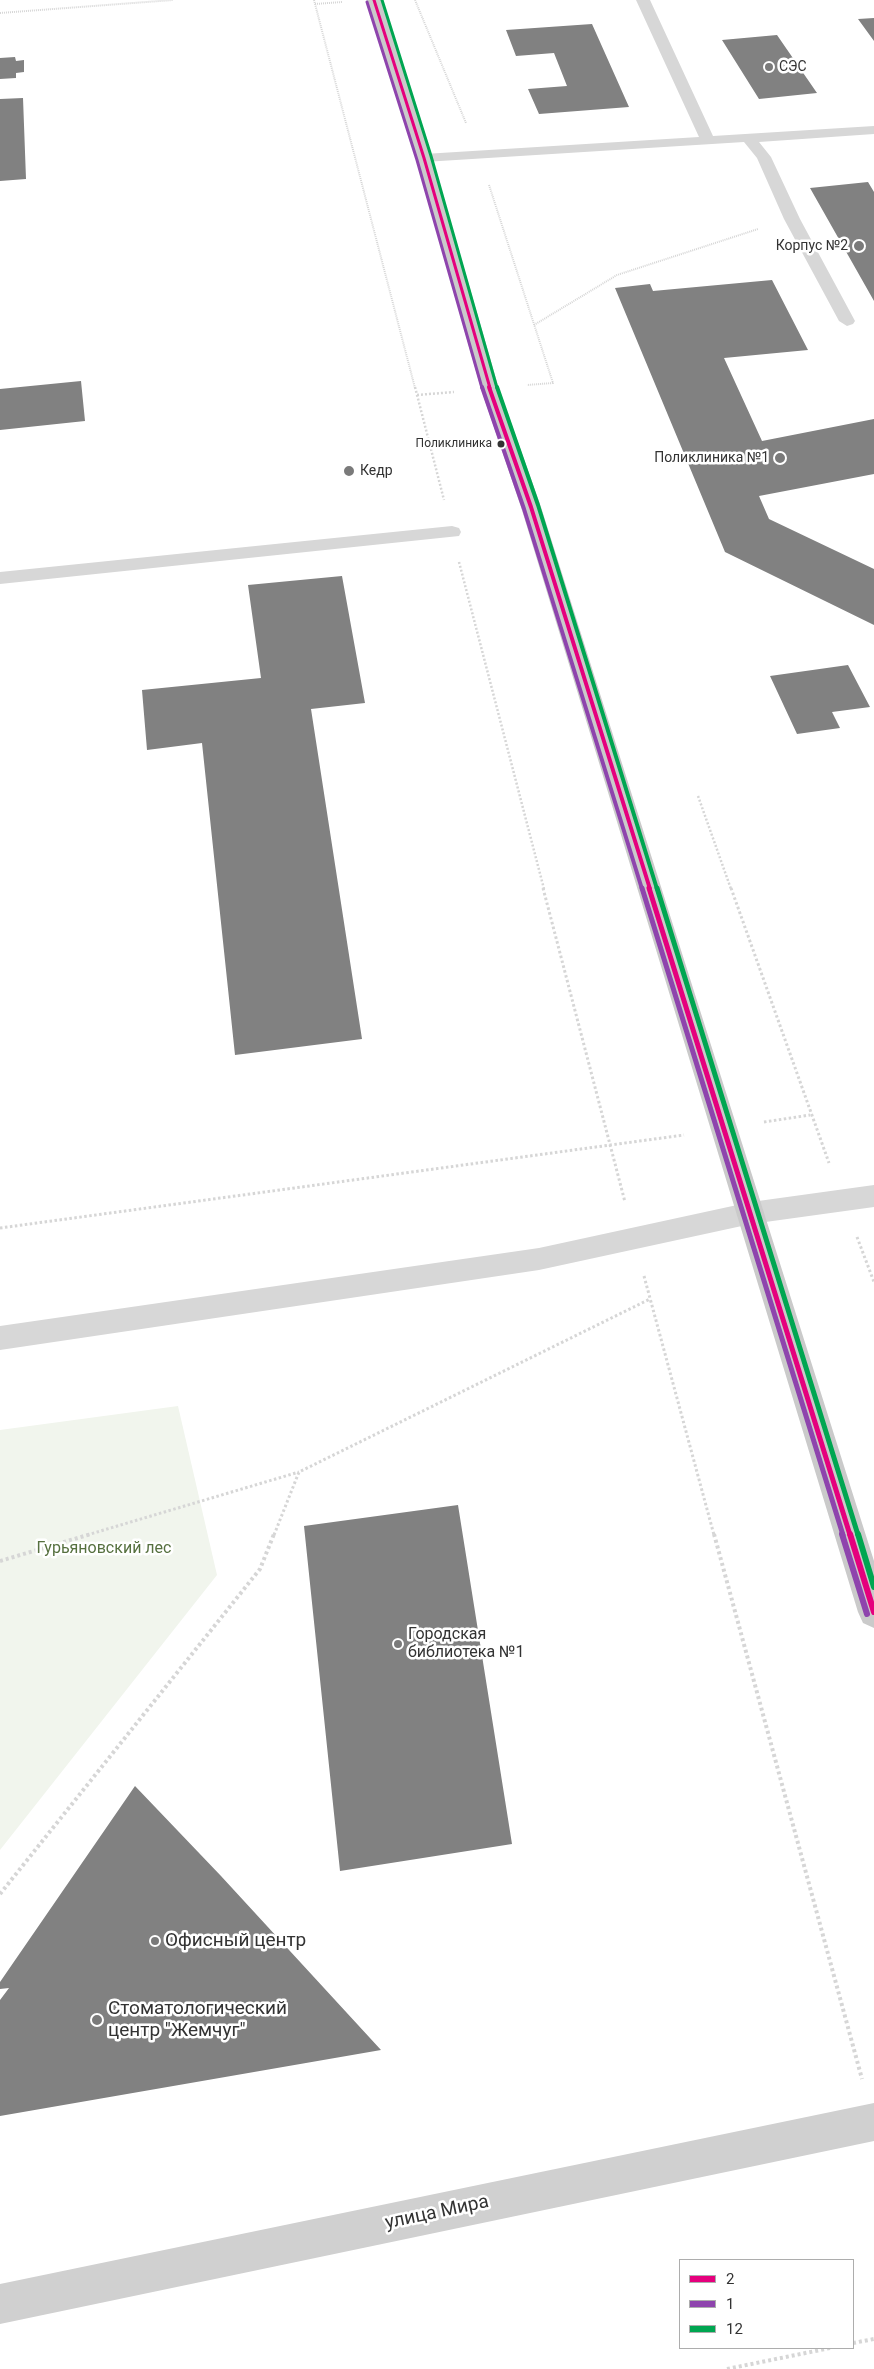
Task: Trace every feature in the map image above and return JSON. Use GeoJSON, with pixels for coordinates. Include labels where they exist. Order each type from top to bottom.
{"type":"FeatureCollection","features":[{"type":"Feature","properties":{"kind":"main road"},"geometry":{"type":"LineString","coordinates":[[374,0],[424,158],[490,389],[531,507],[874,1612]]}},
{"type":"Feature","properties":{"kind":"main road","name":"улица Мира"},"geometry":{"type":"LineString","coordinates":[[0,2304],[874,2122]]}},
{"type":"Feature","properties":{"kind":"lane"},"geometry":{"type":"LineString","coordinates":[[642,0],[708,140]]}},
{"type":"Feature","properties":{"kind":"lane"},"geometry":{"type":"LineString","coordinates":[[424,158],[874,130]]}},
{"type":"Feature","properties":{"kind":"lane"},"geometry":{"type":"LineString","coordinates":[[748,138],[764,157],[792,219],[847,321]]}},
{"type":"Feature","properties":{"kind":"lane"},"geometry":{"type":"LineString","coordinates":[[0,578],[452,532]]}},
{"type":"Feature","properties":{"kind":"lane"},"geometry":{"type":"LineString","coordinates":[[0,1338],[538,1259],[751,1213],[874,1196]]}},
{"type":"Feature","properties":{"kind":"path"},"geometry":{"type":"LineString","coordinates":[[0,13],[173,0]]}},
{"type":"Feature","properties":{"kind":"path"},"geometry":{"type":"LineString","coordinates":[[314,0],[417,395]]}},
{"type":"Feature","properties":{"kind":"path"},"geometry":{"type":"LineString","coordinates":[[415,0],[479,154],[553,383]]}},
{"type":"Feature","properties":{"kind":"path"},"geometry":{"type":"LineString","coordinates":[[534,325],[617,275],[792,219]]}},
{"type":"Feature","properties":{"kind":"path"},"geometry":{"type":"LineString","coordinates":[[698,796],[810,1115],[874,1282]]}},
{"type":"Feature","properties":{"kind":"path"},"geometry":{"type":"LineString","coordinates":[[0,1228],[612,1146],[810,1115]]}},
{"type":"Feature","properties":{"kind":"path"},"geometry":{"type":"LineString","coordinates":[[0,1561],[299,1472],[650,1299]]}},
{"type":"Feature","properties":{"kind":"path"},"geometry":{"type":"LineString","coordinates":[[0,1894],[260,1569],[299,1472]]}},
{"type":"Feature","properties":{"kind":"path"},"geometry":{"type":"LineString","coordinates":[[854,2343],[874,2339]]}},
{"type":"Feature","properties":{"kind":"path"},"geometry":{"type":"LineString","coordinates":[[727,2369],[825,2349]]}},
{"type":"Feature","properties":{"kind":"green space","name":"Гурьяновский лес"},"geometry":{"type":"Polygon","coordinates":[[[178,1406],[217,1575],[0,1850],[0,1430],[178,1406]]]}},
{"type":"Feature","properties":{"kind":"building"},"geometry":{"type":"Polygon","coordinates":[[[874,18],[874,41],[858,19],[874,18]]]}},
{"type":"Feature","properties":{"kind":"building"},"geometry":{"type":"Polygon","coordinates":[[[592,24],[629,107],[539,114],[528,89],[567,86],[554,53],[516,56],[506,30],[592,24]]]}},
{"type":"Feature","properties":{"kind":"building","name":"СЭС"},"geometry":{"type":"Polygon","coordinates":[[[777,35],[817,93],[759,99],[722,40],[777,35]]]}},
{"type":"Feature","properties":{"kind":"building"},"geometry":{"type":"Polygon","coordinates":[[[15,57],[16,61],[24,60],[24,72],[16,73],[16,78],[0,79],[0,58],[15,57]]]}},
{"type":"Feature","properties":{"kind":"building"},"geometry":{"type":"Polygon","coordinates":[[[23,98],[26,179],[0,181],[0,99],[23,98]]]}},
{"type":"Feature","properties":{"kind":"building","name":"Корпус №2"},"geometry":{"type":"Polygon","coordinates":[[[868,182],[874,192],[874,301],[810,188],[868,182]]]}},
{"type":"Feature","properties":{"kind":"building","name":"Поликлиника №1"},"geometry":{"type":"Polygon","coordinates":[[[772,280],[808,350],[724,358],[762,441],[874,419],[874,474],[759,496],[769,519],[874,569],[874,625],[725,552],[615,288],[650,284],[653,291],[772,280]]]}},
{"type":"Feature","properties":{"kind":"building"},"geometry":{"type":"Polygon","coordinates":[[[81,381],[85,421],[0,430],[0,389],[81,381]]]}},
{"type":"Feature","properties":{"kind":"building"},"geometry":{"type":"Polygon","coordinates":[[[342,576],[365,703],[311,709],[362,1039],[235,1055],[202,743],[147,750],[142,690],[261,678],[248,585],[342,576]]]}},
{"type":"Feature","properties":{"kind":"building"},"geometry":{"type":"Polygon","coordinates":[[[848,665],[870,707],[832,712],[840,728],[797,734],[770,676],[848,665]]]}},
{"type":"Feature","properties":{"kind":"building","name":"Городская библиотека №1"},"geometry":{"type":"Polygon","coordinates":[[[458,1505],[512,1844],[340,1871],[304,1526],[458,1505]]]}},
{"type":"Feature","properties":{"kind":"building","name":"Офисный центр"},"geometry":{"type":"Polygon","coordinates":[[[135,1786],[221,1876],[381,2050],[0,2116],[0,2000],[9,1988],[0,1989],[0,1982],[135,1786]]]}},
{"type":"Feature","properties":{"kind":"transit line","name":"2"},"geometry":{"type":"LineString","coordinates":[[374,0],[424,158],[490,389],[531,507],[874,1612]]}},
{"type":"Feature","properties":{"kind":"transit line","name":"12"},"geometry":{"type":"LineString","coordinates":[[382,0],[431,156],[497,387],[538,505],[874,1587]]}},
{"type":"Feature","properties":{"kind":"transit line","name":"1"},"geometry":{"type":"LineString","coordinates":[[367,2],[417,160],[483,391],[524,509],[867,1614]]}},
{"type":"Feature","properties":{"kind":"place","name":"СЭС"},"geometry":{"type":"Point","coordinates":[769,67]}},
{"type":"Feature","properties":{"kind":"place","name":"Корпус №2"},"geometry":{"type":"Point","coordinates":[859,246]}},
{"type":"Feature","properties":{"kind":"place","name":"Поликлиника"},"geometry":{"type":"Point","coordinates":[501,444]}},
{"type":"Feature","properties":{"kind":"place","name":"Поликлиника №1"},"geometry":{"type":"Point","coordinates":[780,458]}},
{"type":"Feature","properties":{"kind":"place","name":"Кедр"},"geometry":{"type":"Point","coordinates":[349,471]}},
{"type":"Feature","properties":{"kind":"place","name":"Городская библиотека №1"},"geometry":{"type":"Point","coordinates":[398,1644]}},
{"type":"Feature","properties":{"kind":"place","name":"Офисный центр"},"geometry":{"type":"Point","coordinates":[155,1941]}},
{"type":"Feature","properties":{"kind":"place","name":"Стоматологический центр \"Жемчуг\""},"geometry":{"type":"Point","coordinates":[97,2020]}}]}
